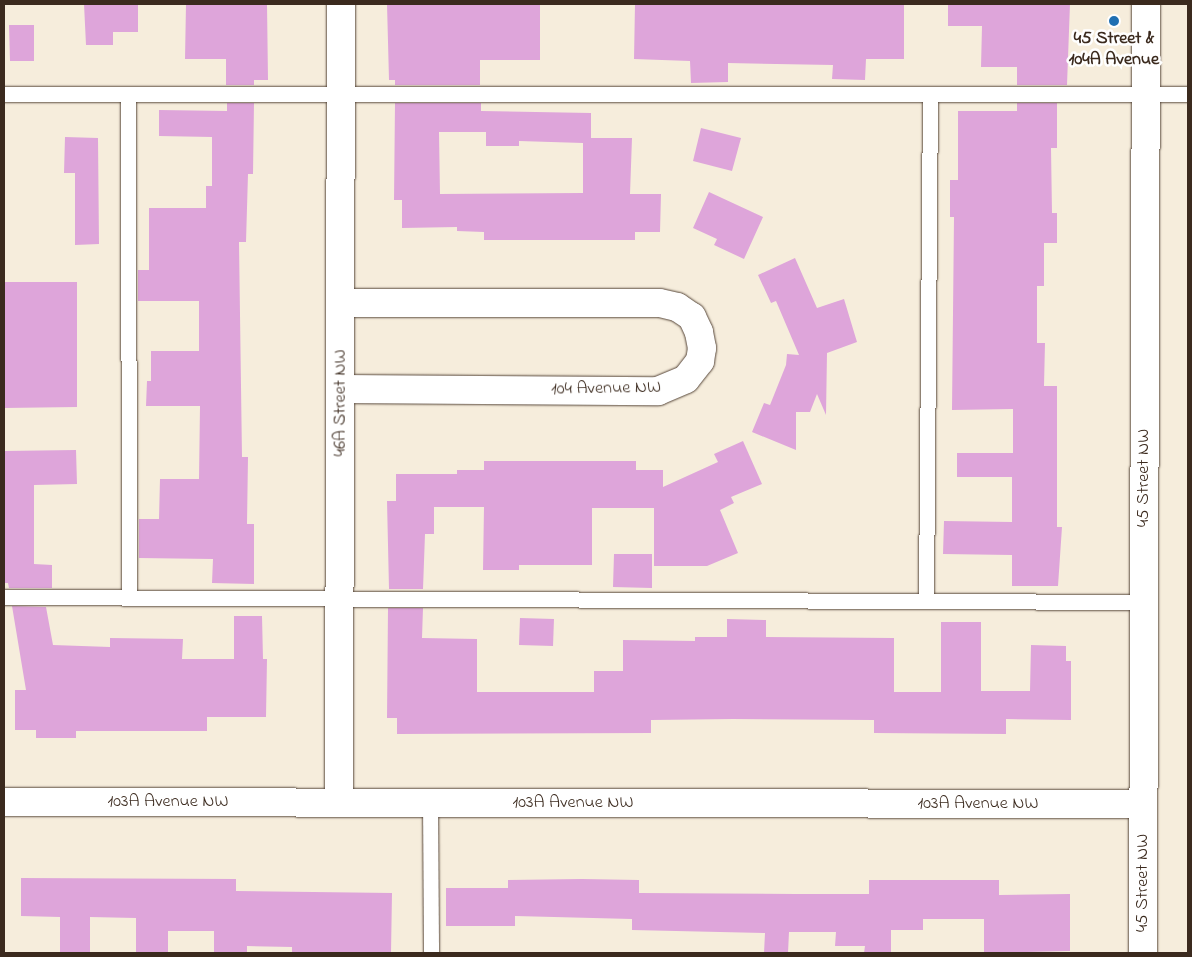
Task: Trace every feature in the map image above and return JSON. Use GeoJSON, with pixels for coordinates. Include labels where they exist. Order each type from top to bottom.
{"type":"FeatureCollection","features":[{"type":"Feature","properties":{"kind":"street","name":"46A Street NW"},"geometry":{"type":"LineString","coordinates":[[339,802],[341,4]]}},
{"type":"Feature","properties":{"kind":"street","name":"45 Street NW"},"geometry":{"type":"LineString","coordinates":[[1143,953],[1146,4]]}},
{"type":"Feature","properties":{"kind":"street","name":"104 Avenue NW"},"geometry":{"type":"LineString","coordinates":[[341,303],[659,303],[677,307],[692,317],[699,332],[702,348],[700,361],[686,379],[658,391],[341,389]]}},
{"type":"Feature","properties":{"kind":"street","name":"103A Avenue NW"},"geometry":{"type":"LineString","coordinates":[[4,802],[1143,804]]}},
{"type":"Feature","properties":{"kind":"lane"},"geometry":{"type":"LineString","coordinates":[[4,94],[341,93],[930,96],[1188,94]]}},
{"type":"Feature","properties":{"kind":"lane"},"geometry":{"type":"LineString","coordinates":[[128,94],[129,597]]}},
{"type":"Feature","properties":{"kind":"lane"},"geometry":{"type":"LineString","coordinates":[[926,600],[930,96]]}},
{"type":"Feature","properties":{"kind":"lane"},"geometry":{"type":"LineString","coordinates":[[4,597],[340,600],[1144,602]]}},
{"type":"Feature","properties":{"kind":"lane"},"geometry":{"type":"LineString","coordinates":[[430,802],[430,953]]}},
{"type":"Feature","properties":{"kind":"building"},"geometry":{"type":"Polygon","coordinates":[[[84,4],[138,4],[138,32],[113,32],[113,45],[86,45],[84,4]]]}},
{"type":"Feature","properties":{"kind":"building"},"geometry":{"type":"Polygon","coordinates":[[[186,4],[267,4],[268,80],[254,80],[254,85],[226,85],[226,59],[185,59],[186,4]]]}},
{"type":"Feature","properties":{"kind":"building"},"geometry":{"type":"Polygon","coordinates":[[[387,4],[540,4],[540,60],[480,60],[480,85],[395,85],[395,80],[389,80],[387,4]]]}},
{"type":"Feature","properties":{"kind":"building"},"geometry":{"type":"Polygon","coordinates":[[[635,4],[904,4],[904,59],[866,59],[865,80],[832,79],[833,65],[728,63],[728,82],[691,83],[690,61],[634,59],[635,4]]]}},
{"type":"Feature","properties":{"kind":"building"},"geometry":{"type":"Polygon","coordinates":[[[948,4],[1070,4],[1067,85],[1017,85],[1017,67],[981,67],[982,26],[948,26],[948,4]]]}},
{"type":"Feature","properties":{"kind":"building"},"geometry":{"type":"Polygon","coordinates":[[[9,25],[34,25],[34,61],[10,61],[9,25]]]}},
{"type":"Feature","properties":{"kind":"building"},"geometry":{"type":"Polygon","coordinates":[[[227,103],[254,103],[253,174],[248,174],[246,242],[239,242],[242,457],[248,457],[247,524],[254,524],[254,584],[212,583],[213,559],[139,558],[139,519],[159,519],[160,479],[199,479],[200,406],[146,406],[147,381],[151,381],[151,351],[199,351],[199,301],[138,301],[138,270],[149,270],[149,208],[206,208],[206,186],[212,186],[212,137],[159,136],[159,110],[227,111],[227,103]]]}},
{"type":"Feature","properties":{"kind":"building"},"geometry":{"type":"Polygon","coordinates":[[[395,103],[481,103],[481,111],[591,113],[591,138],[632,138],[630,194],[661,194],[660,232],[635,232],[635,240],[484,240],[484,232],[457,231],[457,227],[402,228],[402,200],[394,200],[395,103]],[[439,132],[440,194],[583,193],[583,143],[519,141],[519,146],[486,146],[486,132],[439,132]]]}},
{"type":"Feature","properties":{"kind":"building"},"geometry":{"type":"Polygon","coordinates":[[[1017,103],[1057,103],[1057,148],[1051,148],[1052,213],[1057,213],[1057,243],[1044,243],[1044,286],[1037,286],[1037,343],[1045,343],[1044,386],[1057,386],[1057,527],[1062,527],[1058,586],[1012,586],[1012,555],[943,554],[944,521],[1012,522],[1012,477],[957,477],[957,453],[1013,453],[1013,409],[952,410],[954,217],[950,217],[950,180],[958,180],[958,111],[1017,111],[1017,103]]]}},
{"type":"Feature","properties":{"kind":"building"},"geometry":{"type":"Polygon","coordinates":[[[701,128],[741,138],[732,171],[693,161],[701,128]]]}},
{"type":"Feature","properties":{"kind":"building"},"geometry":{"type":"Polygon","coordinates":[[[65,137],[98,138],[99,244],[75,245],[75,173],[64,173],[65,137]]]}},
{"type":"Feature","properties":{"kind":"building"},"geometry":{"type":"Polygon","coordinates":[[[709,192],[763,217],[744,259],[714,245],[717,239],[693,228],[709,192]]]}},
{"type":"Feature","properties":{"kind":"building"},"geometry":{"type":"Polygon","coordinates":[[[795,258],[817,308],[844,299],[857,342],[827,353],[826,415],[817,394],[810,412],[796,412],[796,450],[752,432],[764,403],[770,405],[786,365],[787,354],[799,355],[776,301],[771,303],[758,275],[795,258]]]}},
{"type":"Feature","properties":{"kind":"building"},"geometry":{"type":"Polygon","coordinates":[[[4,282],[77,282],[77,407],[4,408],[4,282]]]}},
{"type":"Feature","properties":{"kind":"building"},"geometry":{"type":"Polygon","coordinates":[[[743,441],[762,484],[731,497],[734,503],[720,510],[738,553],[707,566],[654,566],[654,508],[592,508],[592,565],[519,565],[519,570],[483,570],[484,507],[434,507],[434,534],[425,534],[423,589],[389,589],[387,501],[396,501],[396,474],[457,474],[457,470],[484,470],[484,461],[636,461],[636,470],[663,470],[663,487],[718,462],[714,454],[743,441]]]}},
{"type":"Feature","properties":{"kind":"building"},"geometry":{"type":"Polygon","coordinates":[[[76,450],[77,484],[34,485],[34,564],[52,565],[52,588],[9,588],[8,583],[4,583],[4,451],[76,450]]]}},
{"type":"Feature","properties":{"kind":"building"},"geometry":{"type":"Polygon","coordinates":[[[614,554],[652,554],[652,588],[613,587],[614,554]]]}},
{"type":"Feature","properties":{"kind":"building"},"geometry":{"type":"Polygon","coordinates":[[[12,606],[46,607],[53,645],[110,647],[110,638],[183,639],[182,659],[234,659],[234,616],[262,616],[263,659],[267,659],[266,717],[207,717],[207,731],[76,731],[76,738],[36,738],[36,730],[15,730],[15,690],[26,690],[12,606]]]}},
{"type":"Feature","properties":{"kind":"building"},"geometry":{"type":"Polygon","coordinates":[[[388,608],[423,608],[422,638],[477,639],[477,692],[594,692],[594,671],[623,671],[623,640],[695,641],[695,637],[727,637],[727,619],[766,620],[766,637],[894,638],[894,692],[941,692],[941,622],[981,622],[981,691],[1030,691],[1031,645],[1066,646],[1066,661],[1071,661],[1071,720],[1006,719],[1006,734],[874,733],[874,720],[733,719],[651,720],[651,733],[397,734],[397,718],[387,718],[388,608]]]}},
{"type":"Feature","properties":{"kind":"building"},"geometry":{"type":"Polygon","coordinates":[[[520,618],[554,619],[553,646],[519,645],[520,618]]]}},
{"type":"Feature","properties":{"kind":"building"},"geometry":{"type":"Polygon","coordinates":[[[21,878],[236,879],[236,891],[392,893],[391,953],[292,953],[292,947],[247,946],[247,953],[214,953],[214,931],[168,931],[168,953],[136,953],[136,918],[90,917],[90,953],[60,953],[60,917],[21,916],[21,878]]]}},
{"type":"Feature","properties":{"kind":"building"},"geometry":{"type":"Polygon","coordinates":[[[508,880],[639,880],[639,893],[796,894],[869,894],[869,880],[999,880],[999,895],[1070,894],[1070,951],[984,953],[984,919],[923,919],[923,930],[891,930],[891,953],[864,953],[865,946],[835,946],[836,932],[789,932],[788,953],[764,953],[765,933],[632,930],[632,919],[515,916],[515,926],[446,926],[446,888],[508,888],[508,880]]]}},
{"type":"Feature","properties":{"kind":"place","name":"45 Street & 104A Avenue"},"geometry":{"type":"Point","coordinates":[1114,21]}}]}
